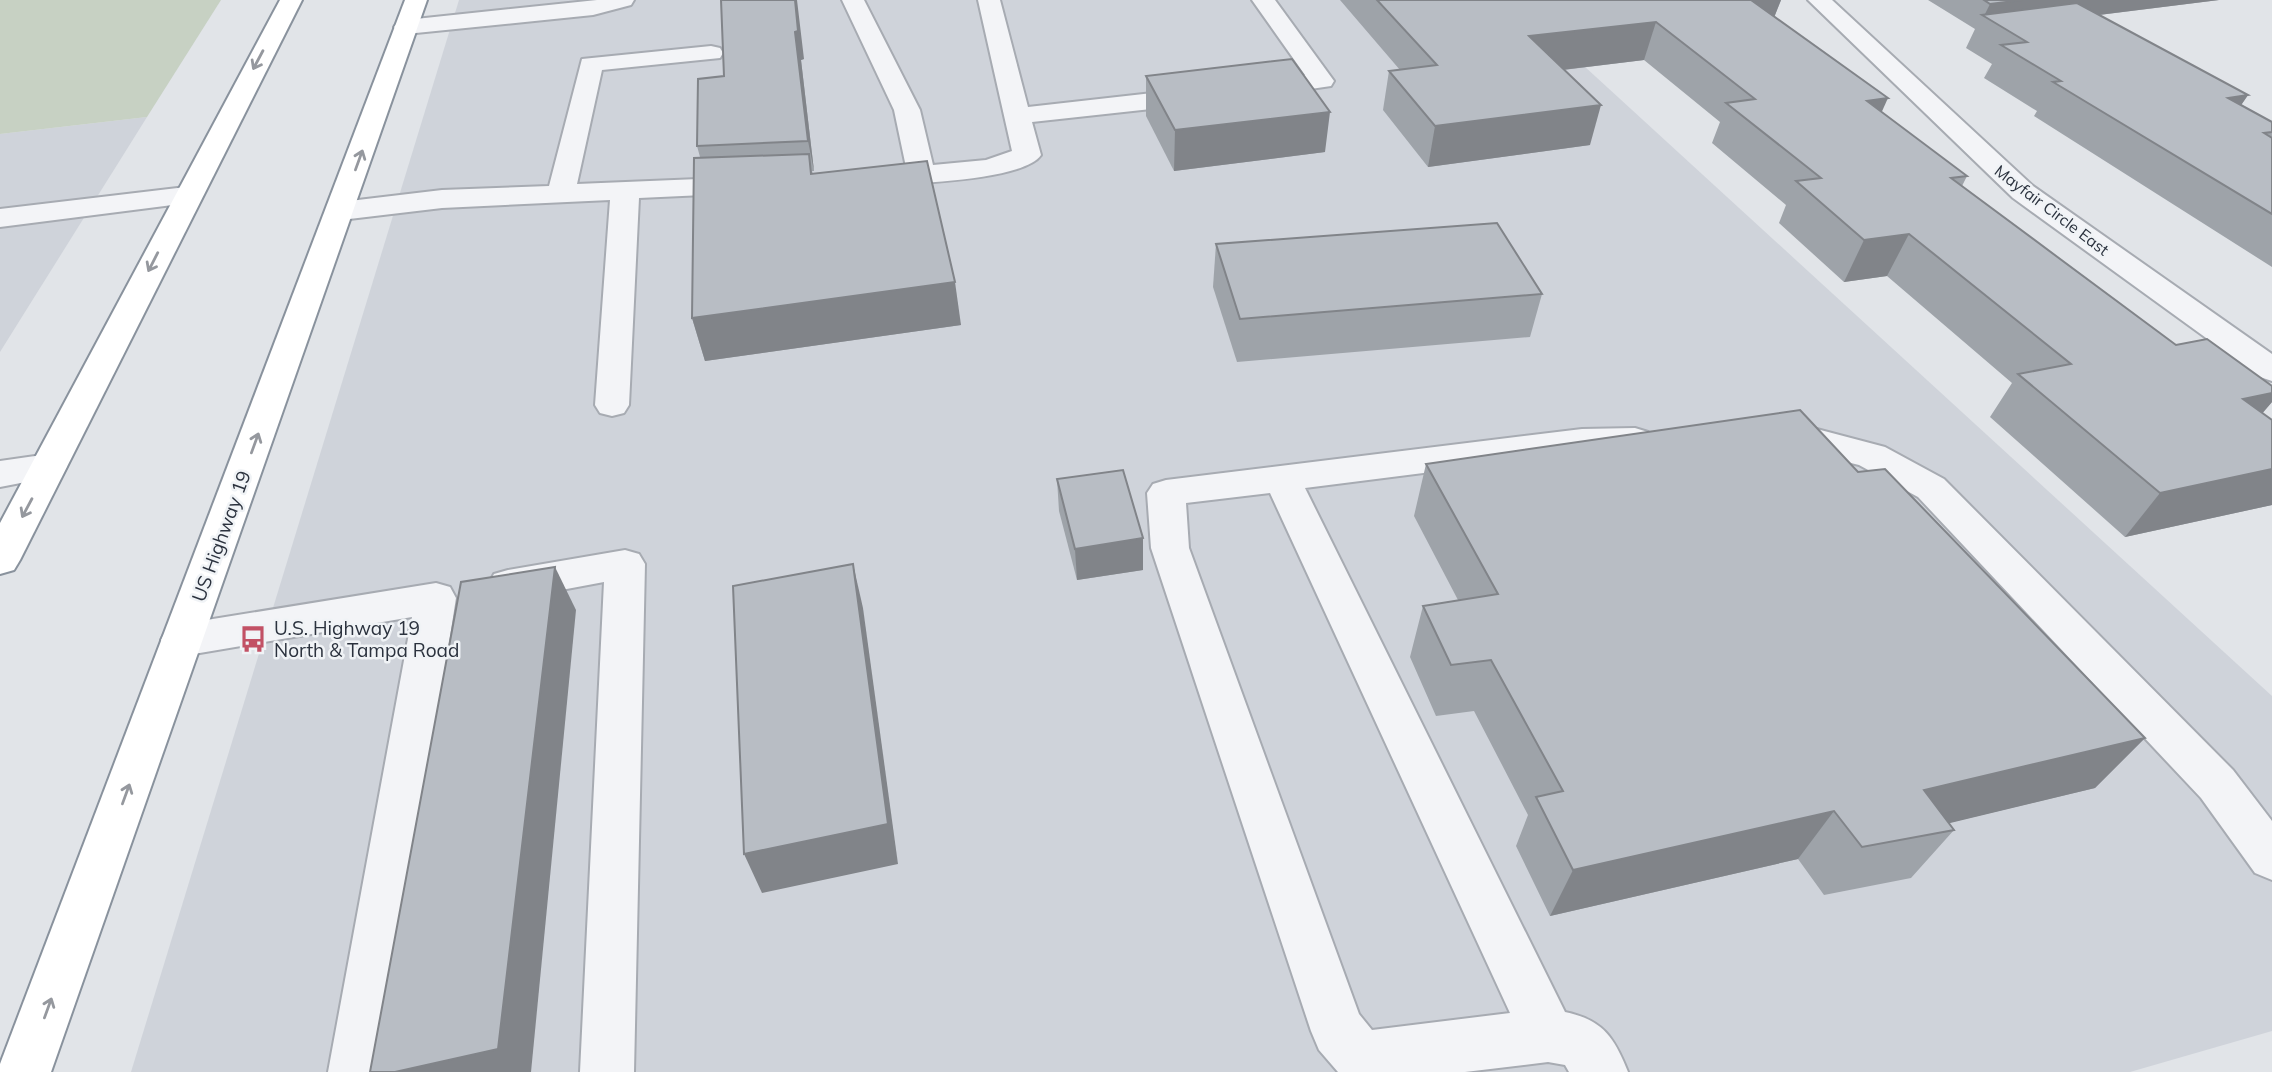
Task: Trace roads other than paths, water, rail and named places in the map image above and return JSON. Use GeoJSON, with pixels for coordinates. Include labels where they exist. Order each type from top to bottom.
{"type":"FeatureCollection","features":[{"type":"Feature","properties":{"kind":"highway"},"geometry":{"type":"LineString","coordinates":[[0,560],[186,196],[290,0]]}},
{"type":"Feature","properties":{"kind":"highway","name":"US Highway 19"},"geometry":{"type":"LineString","coordinates":[[24,1072],[341,211],[411,13]]}},
{"type":"Feature","properties":{"kind":"street"},"geometry":{"type":"LineString","coordinates":[[411,13],[594,4],[623,0]]}},
{"type":"Feature","properties":{"kind":"street"},"geometry":{"type":"LineString","coordinates":[[853,0],[907,110],[921,174]]}},
{"type":"Feature","properties":{"kind":"street"},"geometry":{"type":"LineString","coordinates":[[851,180],[990,168],[1027,155],[989,0]]}},
{"type":"Feature","properties":{"kind":"street"},"geometry":{"type":"LineString","coordinates":[[1018,116],[1322,81],[1263,0]]}},
{"type":"Feature","properties":{"kind":"street","name":"Mayfair Circle East"},"geometry":{"type":"LineString","coordinates":[[1819,0],[2023,192],[2272,370]]}},
{"type":"Feature","properties":{"kind":"street"},"geometry":{"type":"LineString","coordinates":[[561,194],[591,64],[711,53]]}},
{"type":"Feature","properties":{"kind":"street"},"geometry":{"type":"LineString","coordinates":[[341,211],[442,199],[771,184]]}},
{"type":"Feature","properties":{"kind":"street"},"geometry":{"type":"LineString","coordinates":[[612,405],[625,191]]}},
{"type":"Feature","properties":{"kind":"street"},"geometry":{"type":"LineString","coordinates":[[0,218],[186,196]]}},
{"type":"Feature","properties":{"kind":"street"},"geometry":{"type":"LineString","coordinates":[[1741,436],[1794,435],[1872,456],[1931,488],[2217,784],[2272,858]]}},
{"type":"Feature","properties":{"kind":"street"},"geometry":{"type":"LineString","coordinates":[[1601,1072],[1581,1042],[1548,1035],[1361,1058],[1338,1031],[1170,548],[1166,494],[1583,441],[1675,438]]}},
{"type":"Feature","properties":{"kind":"street"},"geometry":{"type":"LineString","coordinates":[[0,474],[49,466]]}},
{"type":"Feature","properties":{"kind":"street"},"geometry":{"type":"LineString","coordinates":[[1282,479],[1548,1035]]}},
{"type":"Feature","properties":{"kind":"street"},"geometry":{"type":"LineString","coordinates":[[182,640],[625,564],[607,1072]]}},
{"type":"Feature","properties":{"kind":"street"},"geometry":{"type":"LineString","coordinates":[[355,1072],[436,598]]}},
{"type":"Feature","properties":{"kind":"place","name":"U.S. Highway 19 North & Tampa Road"},"geometry":{"type":"Point","coordinates":[253,639]}}]}
